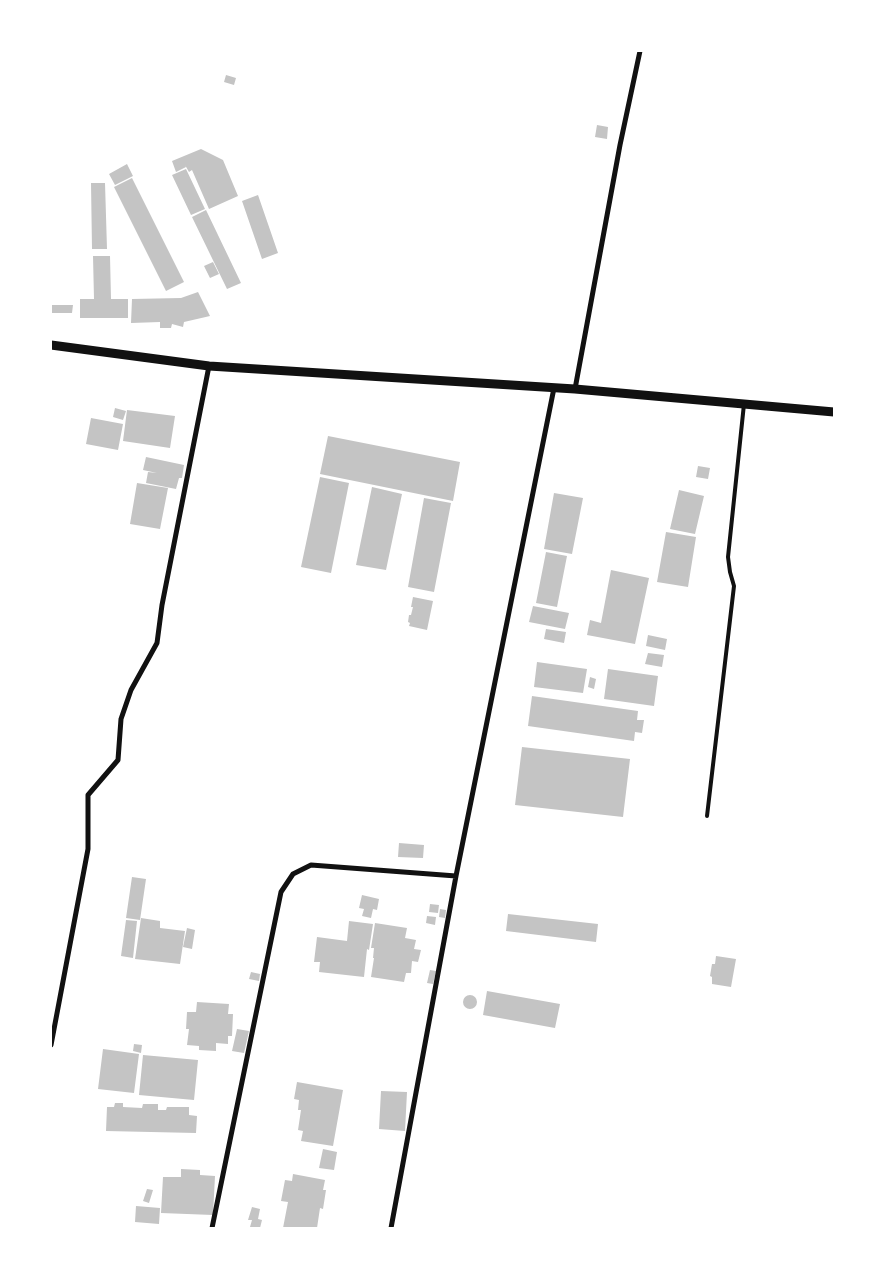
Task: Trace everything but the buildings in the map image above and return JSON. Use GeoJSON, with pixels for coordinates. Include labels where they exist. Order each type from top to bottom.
{"type":"FeatureCollection","features":[{"type":"Feature","properties":{"kind":"street"},"geometry":{"type":"LineString","coordinates":[[575,389],[620,145],[640,51]]}},
{"type":"Feature","properties":{"kind":"street"},"geometry":{"type":"LineString","coordinates":[[51,344],[209,366],[575,389],[834,412]]}},
{"type":"Feature","properties":{"kind":"street"},"geometry":{"type":"LineString","coordinates":[[51,1044],[88,849],[88,795],[118,760],[124,711],[131,690],[156,642],[209,366]]}},
{"type":"Feature","properties":{"kind":"street"},"geometry":{"type":"LineString","coordinates":[[391,1228],[456,876],[554,388]]}},
{"type":"Feature","properties":{"kind":"street"},"geometry":{"type":"LineString","coordinates":[[212,1228],[281,892],[293,874],[311,865],[456,876]]}},
{"type":"Feature","properties":{"kind":"lane"},"geometry":{"type":"LineString","coordinates":[[707,816],[734,586],[728,557],[744,404]]}}]}
